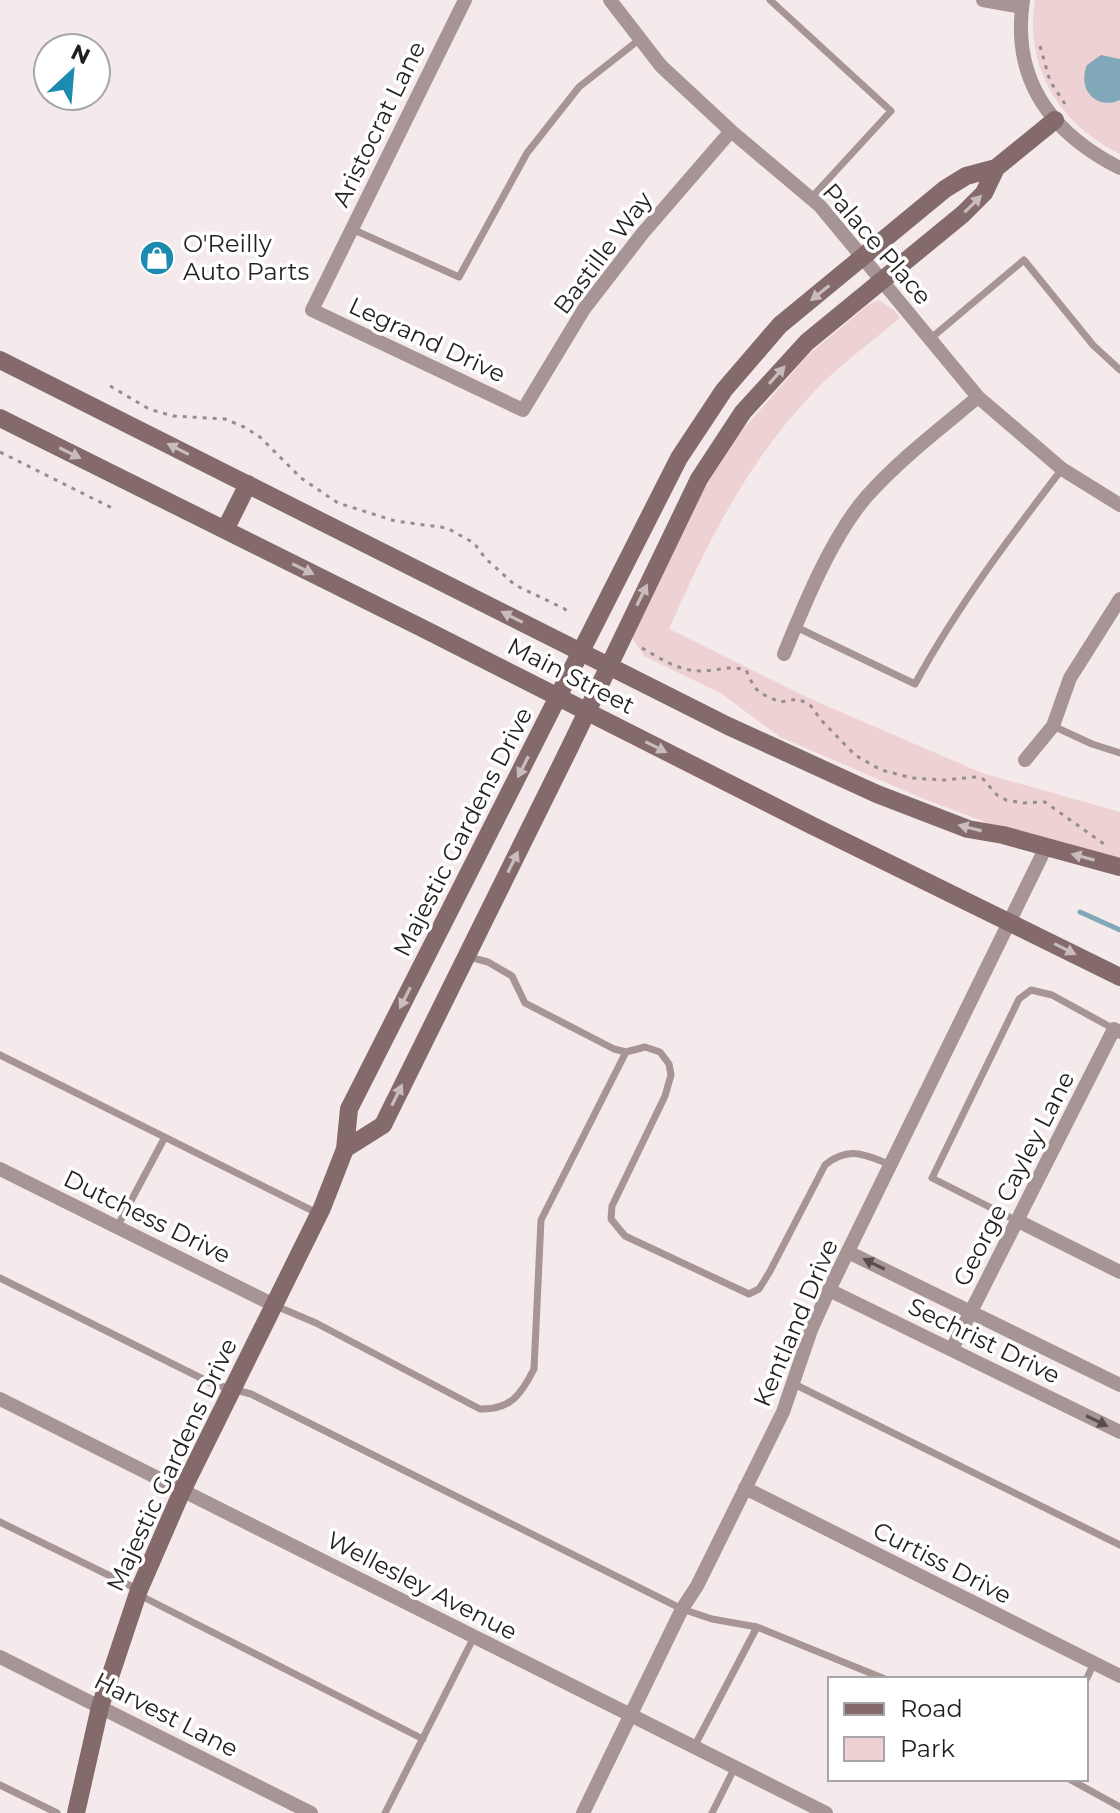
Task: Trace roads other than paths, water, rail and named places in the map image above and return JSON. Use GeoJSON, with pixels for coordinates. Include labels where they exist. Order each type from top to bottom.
{"type":"FeatureCollection","features":[{"type":"Feature","properties":{"kind":"street","name":"Aristocrat Lane"},"geometry":{"type":"LineString","coordinates":[[312,310],[465,0]]}},
{"type":"Feature","properties":{"kind":"street","name":"Palace Place"},"geometry":{"type":"LineString","coordinates":[[610,0],[661,66],[731,131],[811,198],[978,397],[1062,469],[1120,505]]}},
{"type":"Feature","properties":{"kind":"street"},"geometry":{"type":"LineString","coordinates":[[983,0],[1023,4],[1023,58],[1028,77],[1039,98],[1061,113],[1074,141],[1120,168]]}},
{"type":"Feature","properties":{"kind":"street","name":"Majestic Gardens Drive"},"geometry":{"type":"LineString","coordinates":[[345,1149],[383,1125],[699,479],[743,412],[807,342],[973,204],[984,193],[996,168],[1061,113]]}},
{"type":"Feature","properties":{"kind":"street","name":"Bastille Way"},"geometry":{"type":"LineString","coordinates":[[523,410],[584,309],[642,234],[731,131]]}},
{"type":"Feature","properties":{"kind":"street","name":"Majestic Gardens Drive"},"geometry":{"type":"LineString","coordinates":[[76,1813],[100,1707],[139,1590],[182,1491],[319,1214],[345,1149],[349,1109],[679,458],[701,422],[780,325],[945,189],[966,176],[996,168]]}},
{"type":"Feature","properties":{"kind":"street","name":"Legrand Drive"},"geometry":{"type":"LineString","coordinates":[[312,310],[523,410]]}},
{"type":"Feature","properties":{"kind":"street","name":"Main Street"},"geometry":{"type":"LineString","coordinates":[[0,360],[728,726],[877,794],[968,829],[1120,867]]}},
{"type":"Feature","properties":{"kind":"street"},"geometry":{"type":"LineString","coordinates":[[784,654],[830,554],[866,497],[978,397]]}},
{"type":"Feature","properties":{"kind":"street","name":"Main Street"},"geometry":{"type":"LineString","coordinates":[[0,418],[1120,977]]}},
{"type":"Feature","properties":{"kind":"street"},"geometry":{"type":"LineString","coordinates":[[225,530],[248,484]]}},
{"type":"Feature","properties":{"kind":"street"},"geometry":{"type":"LineString","coordinates":[[1025,760],[1053,726],[1070,678],[1120,599]]}},
{"type":"Feature","properties":{"kind":"street","name":"Kentland Drive"},"geometry":{"type":"LineString","coordinates":[[583,1813],[682,1609],[697,1586],[780,1418],[811,1330],[829,1290],[1046,847]]}},
{"type":"Feature","properties":{"kind":"street"},"geometry":{"type":"LineString","coordinates":[[435,940],[467,956]]}},
{"type":"Feature","properties":{"kind":"street","name":"George Cayley Lane"},"geometry":{"type":"LineString","coordinates":[[952,1349],[1117,1030]]}},
{"type":"Feature","properties":{"kind":"street","name":"Dutchess Drive"},"geometry":{"type":"LineString","coordinates":[[0,1169],[274,1305]]}},
{"type":"Feature","properties":{"kind":"street"},"geometry":{"type":"LineString","coordinates":[[1018,1221],[1120,1272]]}},
{"type":"Feature","properties":{"kind":"street","name":"Sechrist Drive"},"geometry":{"type":"LineString","coordinates":[[848,1252],[1120,1385]]}},
{"type":"Feature","properties":{"kind":"street","name":"Sechrist Drive"},"geometry":{"type":"LineString","coordinates":[[829,1290],[1120,1432]]}},
{"type":"Feature","properties":{"kind":"street","name":"Wellesley Avenue"},"geometry":{"type":"LineString","coordinates":[[0,1399],[826,1813]]}},
{"type":"Feature","properties":{"kind":"street","name":"Curtiss Drive"},"geometry":{"type":"LineString","coordinates":[[745,1488],[1120,1676]]}},
{"type":"Feature","properties":{"kind":"street","name":"Harvest Lane"},"geometry":{"type":"LineString","coordinates":[[0,1657],[311,1813]]}},
{"type":"Feature","properties":{"kind":"lane"},"geometry":{"type":"LineString","coordinates":[[770,0],[891,111],[811,198]]}},
{"type":"Feature","properties":{"kind":"lane"},"geometry":{"type":"LineString","coordinates":[[352,229],[459,277],[527,153],[579,87],[640,39]]}},
{"type":"Feature","properties":{"kind":"lane"},"geometry":{"type":"LineString","coordinates":[[930,339],[1024,260],[1093,345],[1120,370]]}},
{"type":"Feature","properties":{"kind":"lane"},"geometry":{"type":"LineString","coordinates":[[795,627],[915,684],[950,622],[1062,469]]}},
{"type":"Feature","properties":{"kind":"lane"},"geometry":{"type":"LineString","coordinates":[[1053,726],[1120,753]]}},
{"type":"Feature","properties":{"kind":"lane"},"geometry":{"type":"LineString","coordinates":[[467,956],[488,962],[512,976],[525,1003],[614,1049],[626,1052],[645,1047],[660,1052],[669,1064],[671,1075],[665,1096],[612,1206],[611,1219],[625,1236],[749,1294],[759,1289],[769,1273],[825,1165],[836,1156],[851,1153],[867,1155],[891,1165]]}},
{"type":"Feature","properties":{"kind":"lane"},"geometry":{"type":"LineString","coordinates":[[1018,1221],[932,1178],[1019,999],[1031,990],[1052,995],[1117,1030]]}},
{"type":"Feature","properties":{"kind":"lane"},"geometry":{"type":"LineString","coordinates":[[274,1305],[316,1323],[480,1409],[498,1410],[512,1401],[526,1385],[534,1369],[541,1220],[626,1052]]}},
{"type":"Feature","properties":{"kind":"lane"},"geometry":{"type":"LineString","coordinates":[[0,1055],[319,1214]]}},
{"type":"Feature","properties":{"kind":"lane"},"geometry":{"type":"LineString","coordinates":[[117,1227],[165,1137]]}},
{"type":"Feature","properties":{"kind":"lane"},"geometry":{"type":"LineString","coordinates":[[0,1278],[213,1384],[251,1394],[682,1609],[712,1619],[757,1627],[880,1677]]}},
{"type":"Feature","properties":{"kind":"lane"},"geometry":{"type":"LineString","coordinates":[[794,1384],[1120,1545]]}},
{"type":"Feature","properties":{"kind":"lane"},"geometry":{"type":"LineString","coordinates":[[0,1522],[139,1590],[145,1598],[423,1739]]}},
{"type":"Feature","properties":{"kind":"lane"},"geometry":{"type":"LineString","coordinates":[[694,1747],[757,1627]]}},
{"type":"Feature","properties":{"kind":"lane"},"geometry":{"type":"LineString","coordinates":[[385,1813],[474,1637]]}},
{"type":"Feature","properties":{"kind":"lane"},"geometry":{"type":"LineString","coordinates":[[1087,1677],[1094,1663]]}},
{"type":"Feature","properties":{"kind":"lane"},"geometry":{"type":"LineString","coordinates":[[712,1813],[735,1767]]}},
{"type":"Feature","properties":{"kind":"lane"},"geometry":{"type":"LineString","coordinates":[[1073,1781],[1120,1807]]}},
{"type":"Feature","properties":{"kind":"lane"},"geometry":{"type":"LineString","coordinates":[[0,1785],[57,1813]]}},
{"type":"Feature","properties":{"kind":"water"},"geometry":{"type":"Polygon","coordinates":[[[1101,55],[1120,59],[1120,100],[1111,103],[1096,100],[1084,82],[1087,65],[1101,55]]]}},
{"type":"Feature","properties":{"kind":"waterway"},"geometry":{"type":"LineString","coordinates":[[1080,912],[1120,930]]}},
{"type":"Feature","properties":{"kind":"place","name":"O'Reilly Auto Parts"},"geometry":{"type":"Point","coordinates":[157,258]}}]}
